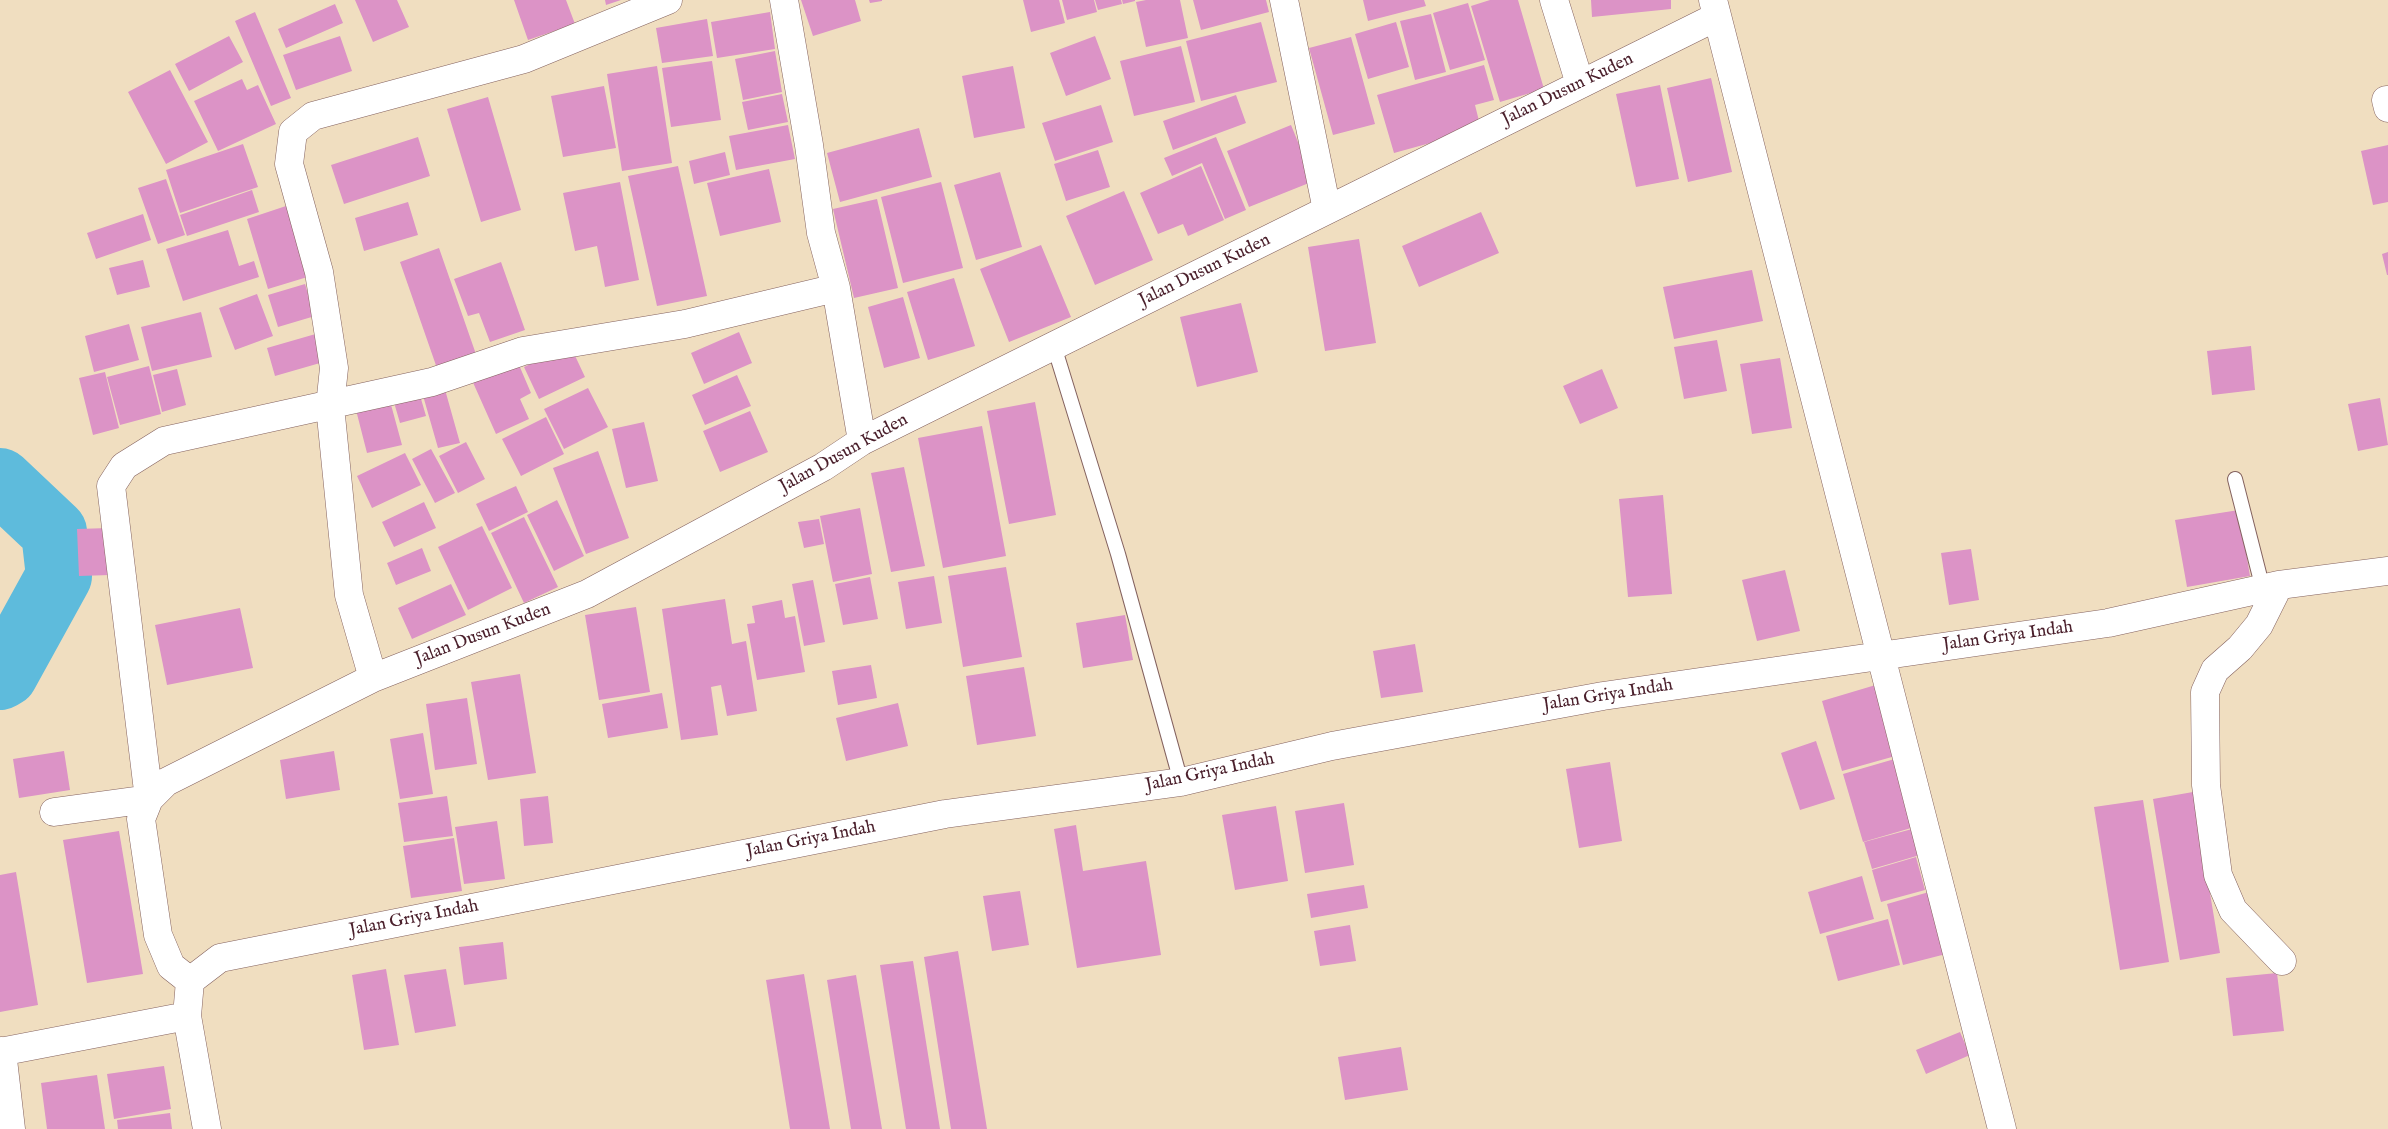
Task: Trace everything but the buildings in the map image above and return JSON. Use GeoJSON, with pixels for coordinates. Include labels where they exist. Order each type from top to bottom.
{"type":"FeatureCollection","features":[{"type":"Feature","properties":{"kind":"street"},"geometry":{"type":"LineString","coordinates":[[374,678],[349,595],[330,406],[334,368],[319,272],[289,164],[292,132],[313,116],[524,59],[668,0]]}},
{"type":"Feature","properties":{"kind":"street"},"geometry":{"type":"LineString","coordinates":[[784,0],[810,145],[821,233],[836,288],[862,441]]}},
{"type":"Feature","properties":{"kind":"street"},"geometry":{"type":"LineString","coordinates":[[1284,0],[1327,210]]}},
{"type":"Feature","properties":{"kind":"street"},"geometry":{"type":"LineString","coordinates":[[1554,0],[1580,84]]}},
{"type":"Feature","properties":{"kind":"street"},"geometry":{"type":"LineString","coordinates":[[1714,8],[1882,654],[2002,1129]]}},
{"type":"Feature","properties":{"kind":"street","name":"Jalan Dusun Kuden"},"geometry":{"type":"LineString","coordinates":[[190,981],[171,966],[158,934],[141,819],[149,798],[166,782],[374,678],[587,594],[823,467],[862,441],[1580,84],[1714,8]]}},
{"type":"Feature","properties":{"kind":"street"},"geometry":{"type":"LineString","coordinates":[[54,812],[149,798],[111,486],[124,466],[164,441],[330,406],[432,382],[523,351],[685,324],[836,288]]}},
{"type":"Feature","properties":{"kind":"street","name":"Jalan Griya Indah"},"geometry":{"type":"LineString","coordinates":[[190,981],[220,958],[944,814],[1181,782],[1332,746],[1584,700],[1882,654],[2108,623],[2271,587],[2388,571]]}},
{"type":"Feature","properties":{"kind":"street"},"geometry":{"type":"LineString","coordinates":[[2271,587],[2259,626],[2240,648],[2215,670],[2205,692],[2206,785],[2218,875],[2233,910],[2282,961]]}},
{"type":"Feature","properties":{"kind":"street"},"geometry":{"type":"LineString","coordinates":[[190,981],[187,1016],[207,1129]]}},
{"type":"Feature","properties":{"kind":"street"},"geometry":{"type":"LineString","coordinates":[[11,1129],[1,1052],[187,1016]]}},
{"type":"Feature","properties":{"kind":"lane"},"geometry":{"type":"LineString","coordinates":[[1054,346],[1118,554],[1181,782]]}},
{"type":"Feature","properties":{"kind":"lane"},"geometry":{"type":"LineString","coordinates":[[2235,479],[2271,587]]}},
{"type":"Feature","properties":{"kind":"waterway"},"geometry":{"type":"LineString","coordinates":[[0,481],[54,532],[59,576],[5,674],[0,677]]}}]}
